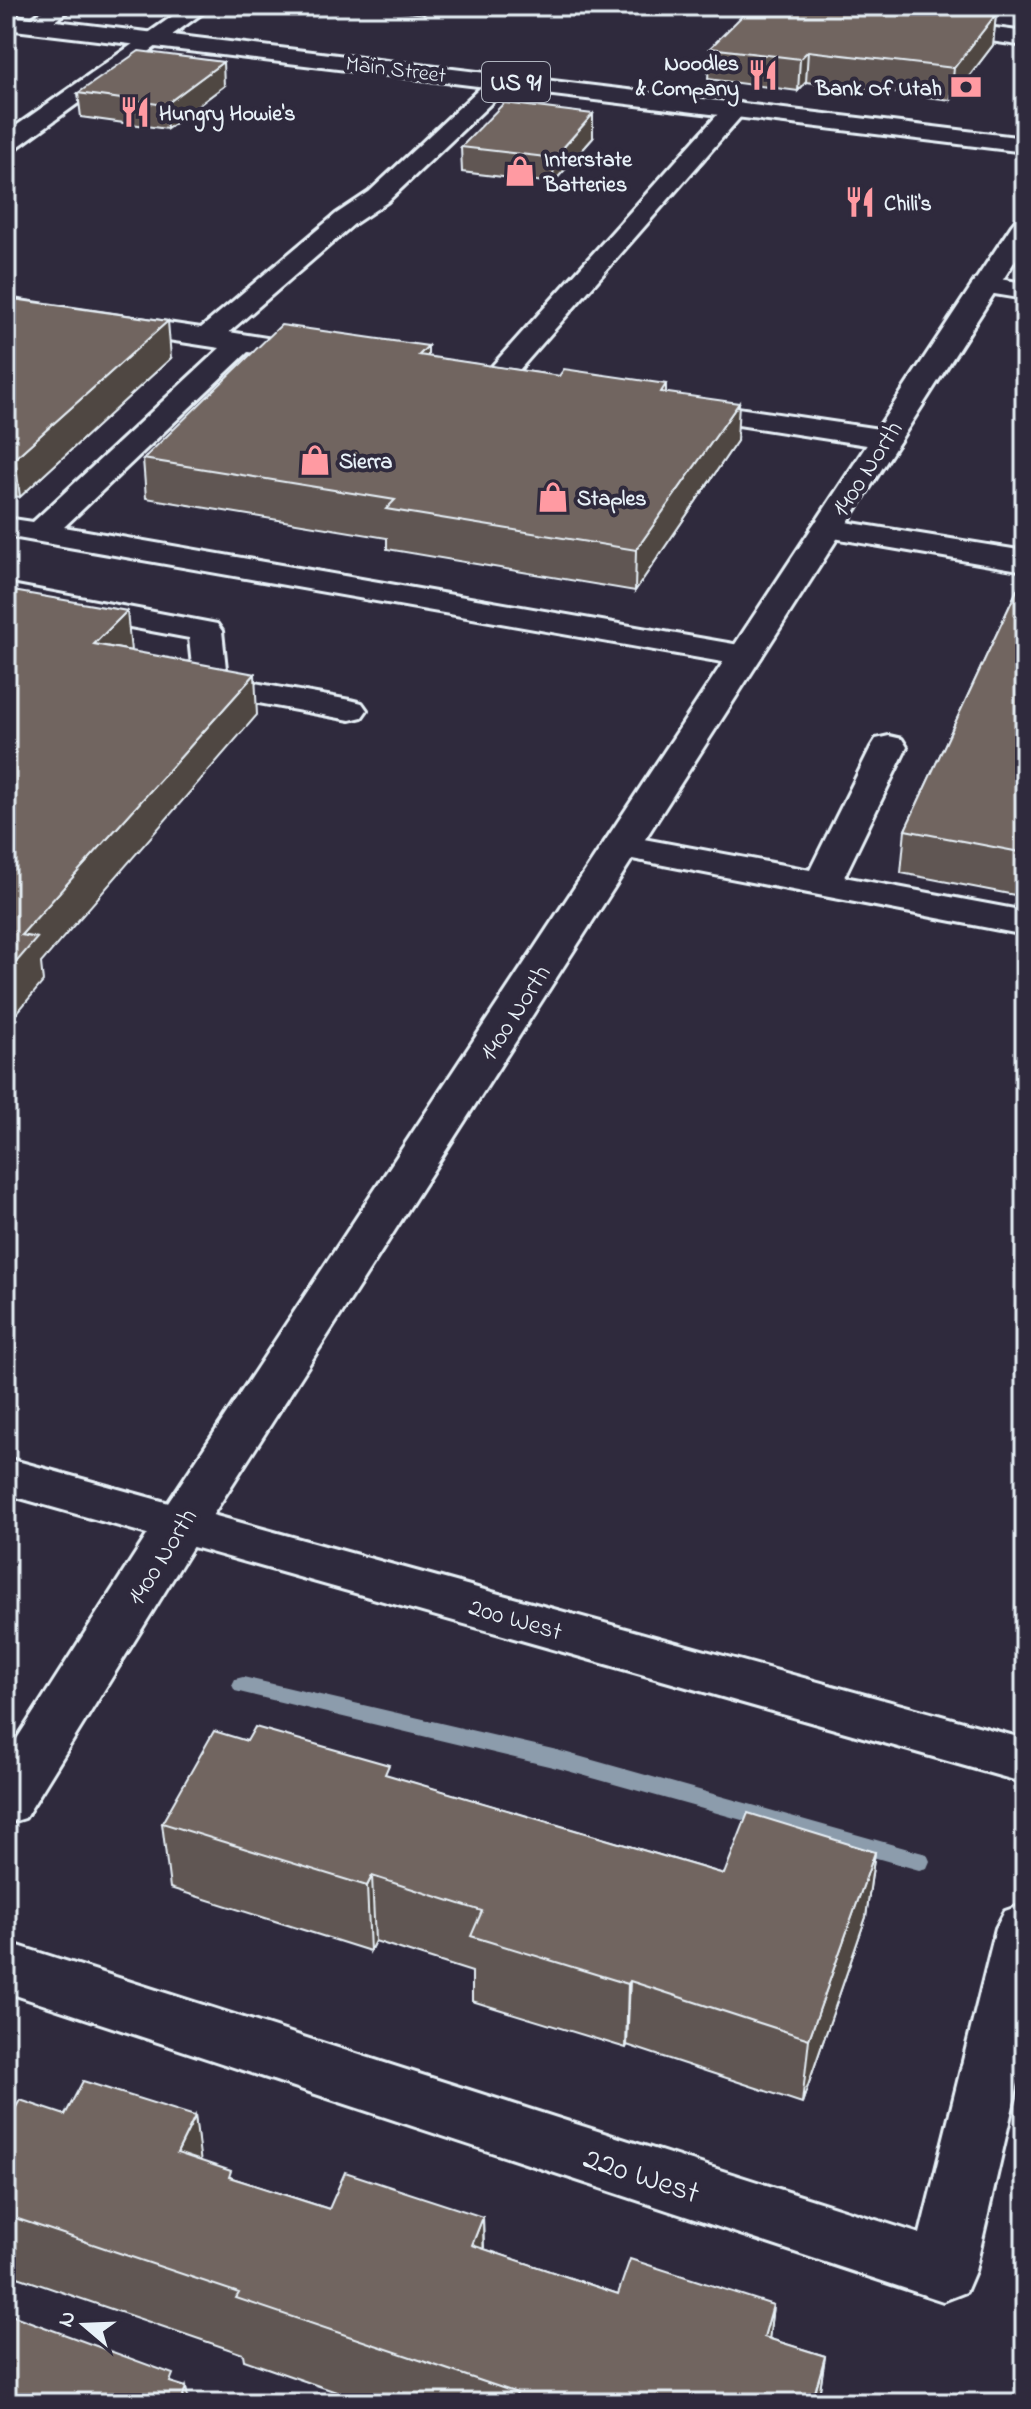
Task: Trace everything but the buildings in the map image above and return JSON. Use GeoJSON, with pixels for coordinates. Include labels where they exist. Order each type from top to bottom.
{"type":"FeatureCollection","features":[{"type":"Feature","properties":{"kind":"main road"},"geometry":{"type":"LineString","coordinates":[[34,25],[64,6]]}},
{"type":"Feature","properties":{"kind":"main road"},"geometry":{"type":"LineString","coordinates":[[6,144],[201,6]]}},
{"type":"Feature","properties":{"kind":"main road"},"geometry":{"type":"LineString","coordinates":[[915,15],[1025,18]]}},
{"type":"Feature","properties":{"kind":"main road"},"geometry":{"type":"LineString","coordinates":[[915,15],[1023,51]]}},
{"type":"Feature","properties":{"kind":"main road","name":"Main Street"},"geometry":{"type":"LineString","coordinates":[[6,22],[1025,145]]}},
{"type":"Feature","properties":{"kind":"main road"},"geometry":{"type":"LineString","coordinates":[[206,338],[345,219],[378,197],[502,80]]}},
{"type":"Feature","properties":{"kind":"main road"},"geometry":{"type":"LineString","coordinates":[[533,385],[482,378],[735,109]]}},
{"type":"Feature","properties":{"kind":"main road","name":"1400 North"},"geometry":{"type":"LineString","coordinates":[[6,1802],[180,1525],[1025,226]]}},
{"type":"Feature","properties":{"kind":"main road"},"geometry":{"type":"LineString","coordinates":[[986,285],[1025,291]]}},
{"type":"Feature","properties":{"kind":"main road"},"geometry":{"type":"LineString","coordinates":[[6,307],[352,359]]}},
{"type":"Feature","properties":{"kind":"main road"},"geometry":{"type":"LineString","coordinates":[[32,564],[241,343]]}},
{"type":"Feature","properties":{"kind":"main road"},"geometry":{"type":"LineString","coordinates":[[654,404],[886,439]]}},
{"type":"Feature","properties":{"kind":"main road"},"geometry":{"type":"LineString","coordinates":[[6,527],[32,564],[205,631],[211,685],[350,710]]}},
{"type":"Feature","properties":{"kind":"main road"},"geometry":{"type":"LineString","coordinates":[[827,528],[1025,561]]}},
{"type":"Feature","properties":{"kind":"main road"},"geometry":{"type":"LineString","coordinates":[[32,564],[745,656]]}},
{"type":"Feature","properties":{"kind":"main road"},"geometry":{"type":"LineString","coordinates":[[822,884],[889,747]]}},
{"type":"Feature","properties":{"kind":"main road"},"geometry":{"type":"LineString","coordinates":[[622,846],[1025,923]]}},
{"type":"Feature","properties":{"kind":"main road","name":"200 West"},"geometry":{"type":"LineString","coordinates":[[6,1476],[1025,1761]]}},
{"type":"Feature","properties":{"kind":"main road","name":"220 West"},"geometry":{"type":"LineString","coordinates":[[6,1967],[943,2271],[1025,1928]]}},
{"type":"Feature","properties":{"kind":"waterway"},"geometry":{"type":"LineString","coordinates":[[243,1685],[557,1759],[919,1861]]}},
{"type":"Feature","properties":{"kind":"place","name":"Noodles & Company"},"geometry":{"type":"Point","coordinates":[763,75]}},
{"type":"Feature","properties":{"kind":"place","name":"Bank Of Utah"},"geometry":{"type":"Point","coordinates":[966,87]}},
{"type":"Feature","properties":{"kind":"place","name":"Hungry Howie's"},"geometry":{"type":"Point","coordinates":[135,112]}},
{"type":"Feature","properties":{"kind":"place","name":"Interstate Batteries"},"geometry":{"type":"Point","coordinates":[520,171]}},
{"type":"Feature","properties":{"kind":"place","name":"Chili's"},"geometry":{"type":"Point","coordinates":[860,202]}},
{"type":"Feature","properties":{"kind":"place","name":"Sierra"},"geometry":{"type":"Point","coordinates":[315,460]}},
{"type":"Feature","properties":{"kind":"place","name":"Staples"},"geometry":{"type":"Point","coordinates":[553,497]}}]}
